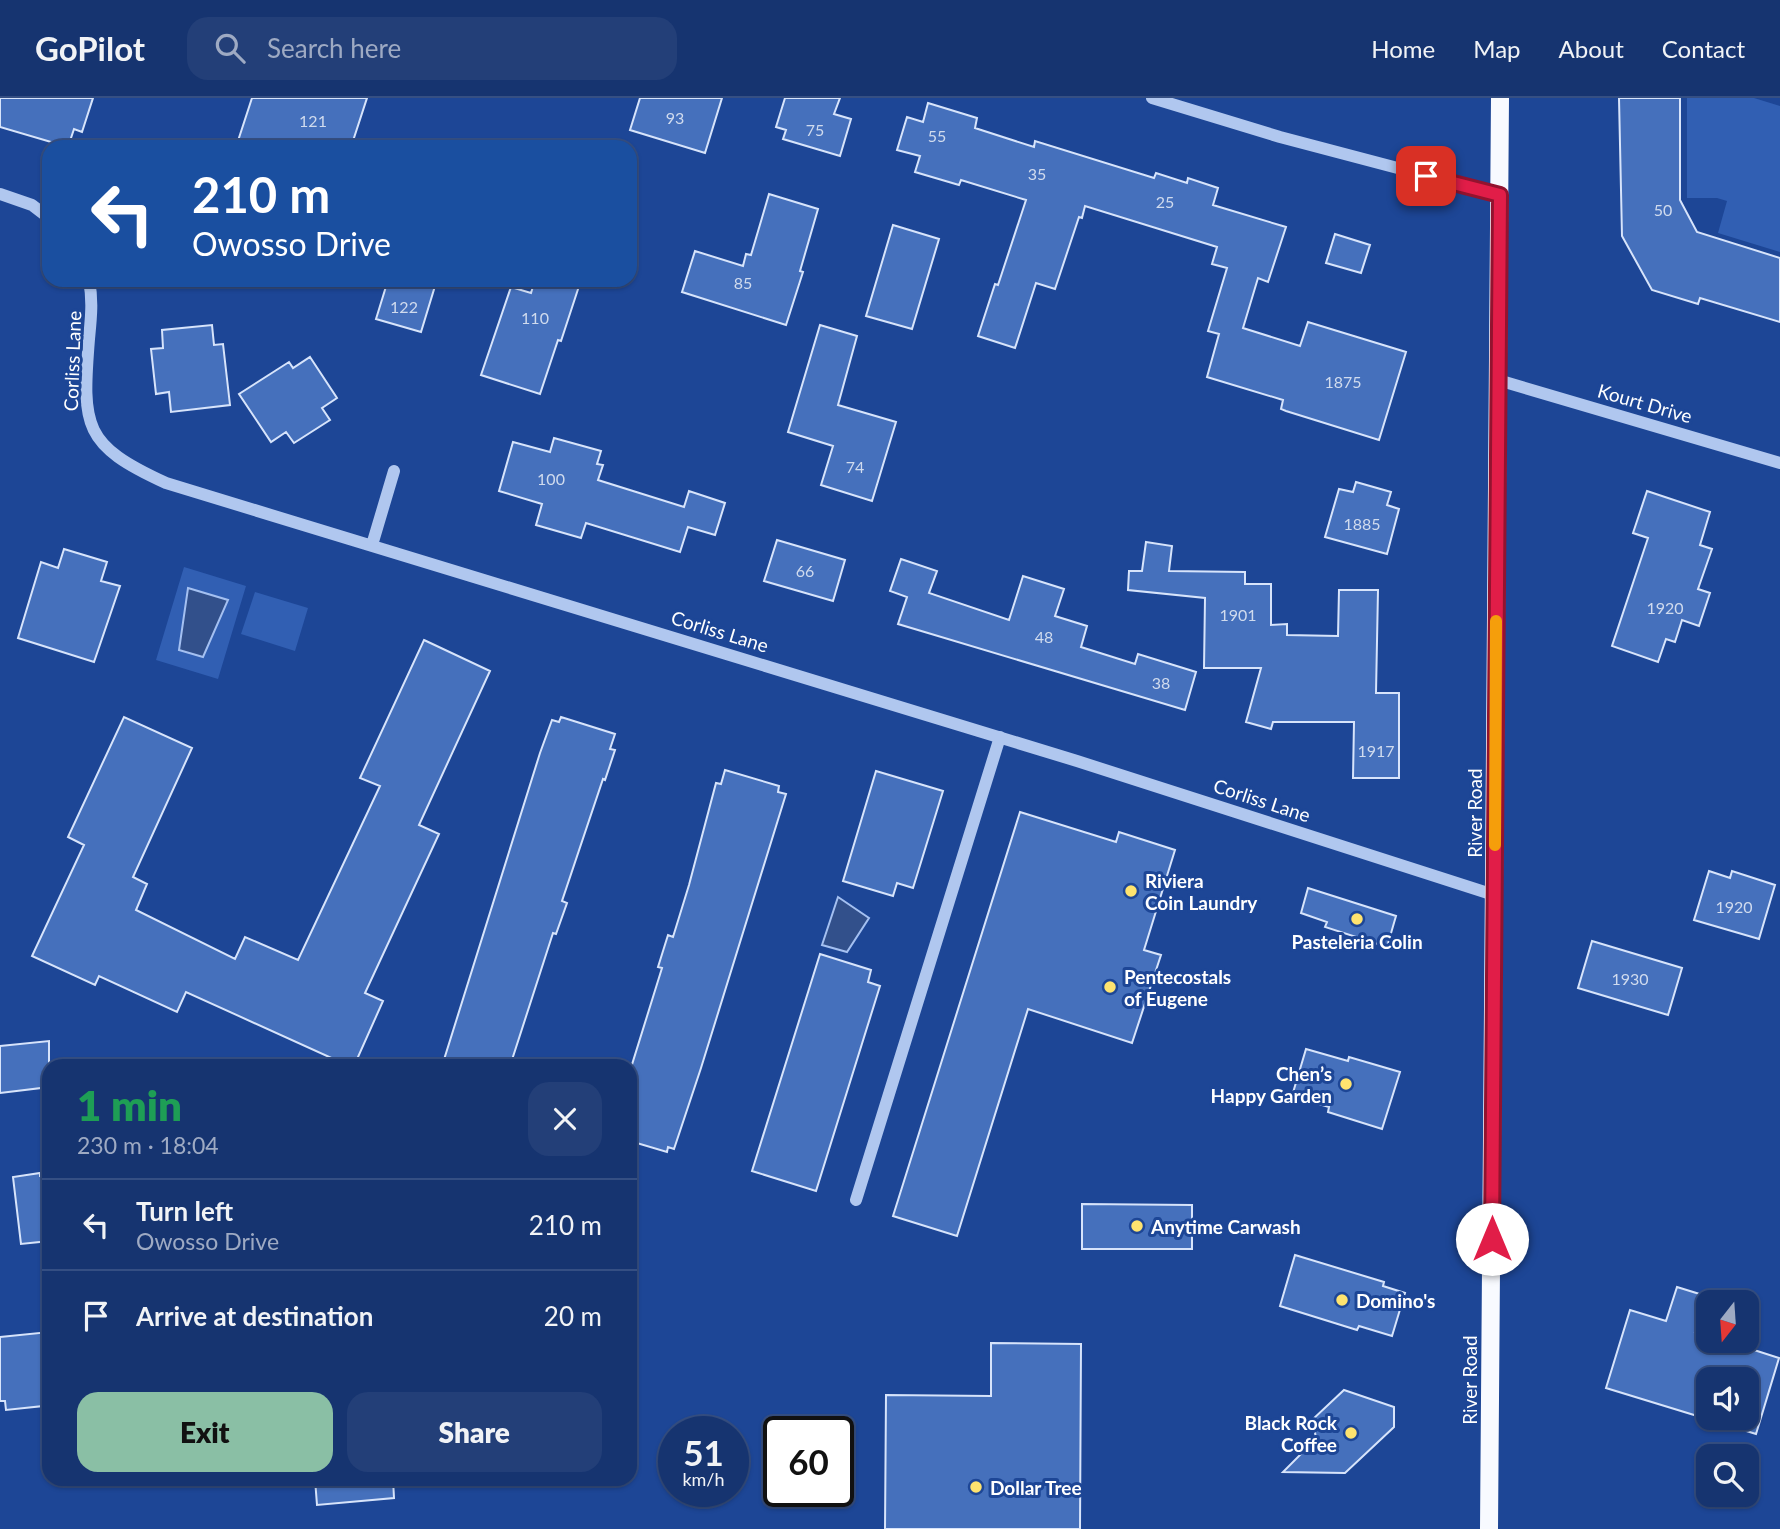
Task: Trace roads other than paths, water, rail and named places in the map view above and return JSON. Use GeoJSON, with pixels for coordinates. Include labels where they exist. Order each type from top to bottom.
{"type":"FeatureCollection","features":[{"type":"Feature","properties":{"kind":"main road","name":"River Road"},"geometry":{"type":"LineString","coordinates":[[1489,1529],[1500,98]]}},
{"type":"Feature","properties":{"kind":"street"},"geometry":{"type":"LineString","coordinates":[[1152,98],[1280,137],[1500,195]]}},
{"type":"Feature","properties":{"kind":"street"},"geometry":{"type":"LineString","coordinates":[[0,194],[32,205],[42,213]]}},
{"type":"Feature","properties":{"kind":"street","name":"Corliss Lane"},"geometry":{"type":"LineString","coordinates":[[90,287],[93,299],[86,406],[90,425],[104,447],[129,466],[166,483],[1000,737],[1494,895]]}},
{"type":"Feature","properties":{"kind":"street","name":"Kourt Drive"},"geometry":{"type":"LineString","coordinates":[[1498,380],[1780,463]]}},
{"type":"Feature","properties":{"kind":"street"},"geometry":{"type":"LineString","coordinates":[[372,545],[394,471]]}},
{"type":"Feature","properties":{"kind":"street"},"geometry":{"type":"LineString","coordinates":[[856,1200],[1000,737]]}},
{"type":"Feature","properties":{"kind":"place","name":"Riviera Coin Laundry"},"geometry":{"type":"Point","coordinates":[1131,891]}},
{"type":"Feature","properties":{"kind":"place","name":"Pasteleria Colin"},"geometry":{"type":"Point","coordinates":[1357,919]}},
{"type":"Feature","properties":{"kind":"place","name":"Pentecostals of Eugene"},"geometry":{"type":"Point","coordinates":[1110,987]}},
{"type":"Feature","properties":{"kind":"place","name":"Chen’s Happy Garden"},"geometry":{"type":"Point","coordinates":[1346,1084]}},
{"type":"Feature","properties":{"kind":"place","name":"Anytime Carwash"},"geometry":{"type":"Point","coordinates":[1137,1226]}},
{"type":"Feature","properties":{"kind":"place","name":"Domino's"},"geometry":{"type":"Point","coordinates":[1342,1300]}},
{"type":"Feature","properties":{"kind":"place","name":"Black Rock Coffee"},"geometry":{"type":"Point","coordinates":[1351,1433]}},
{"type":"Feature","properties":{"kind":"place","name":"Dollar Tree"},"geometry":{"type":"Point","coordinates":[976,1487]}}]}
